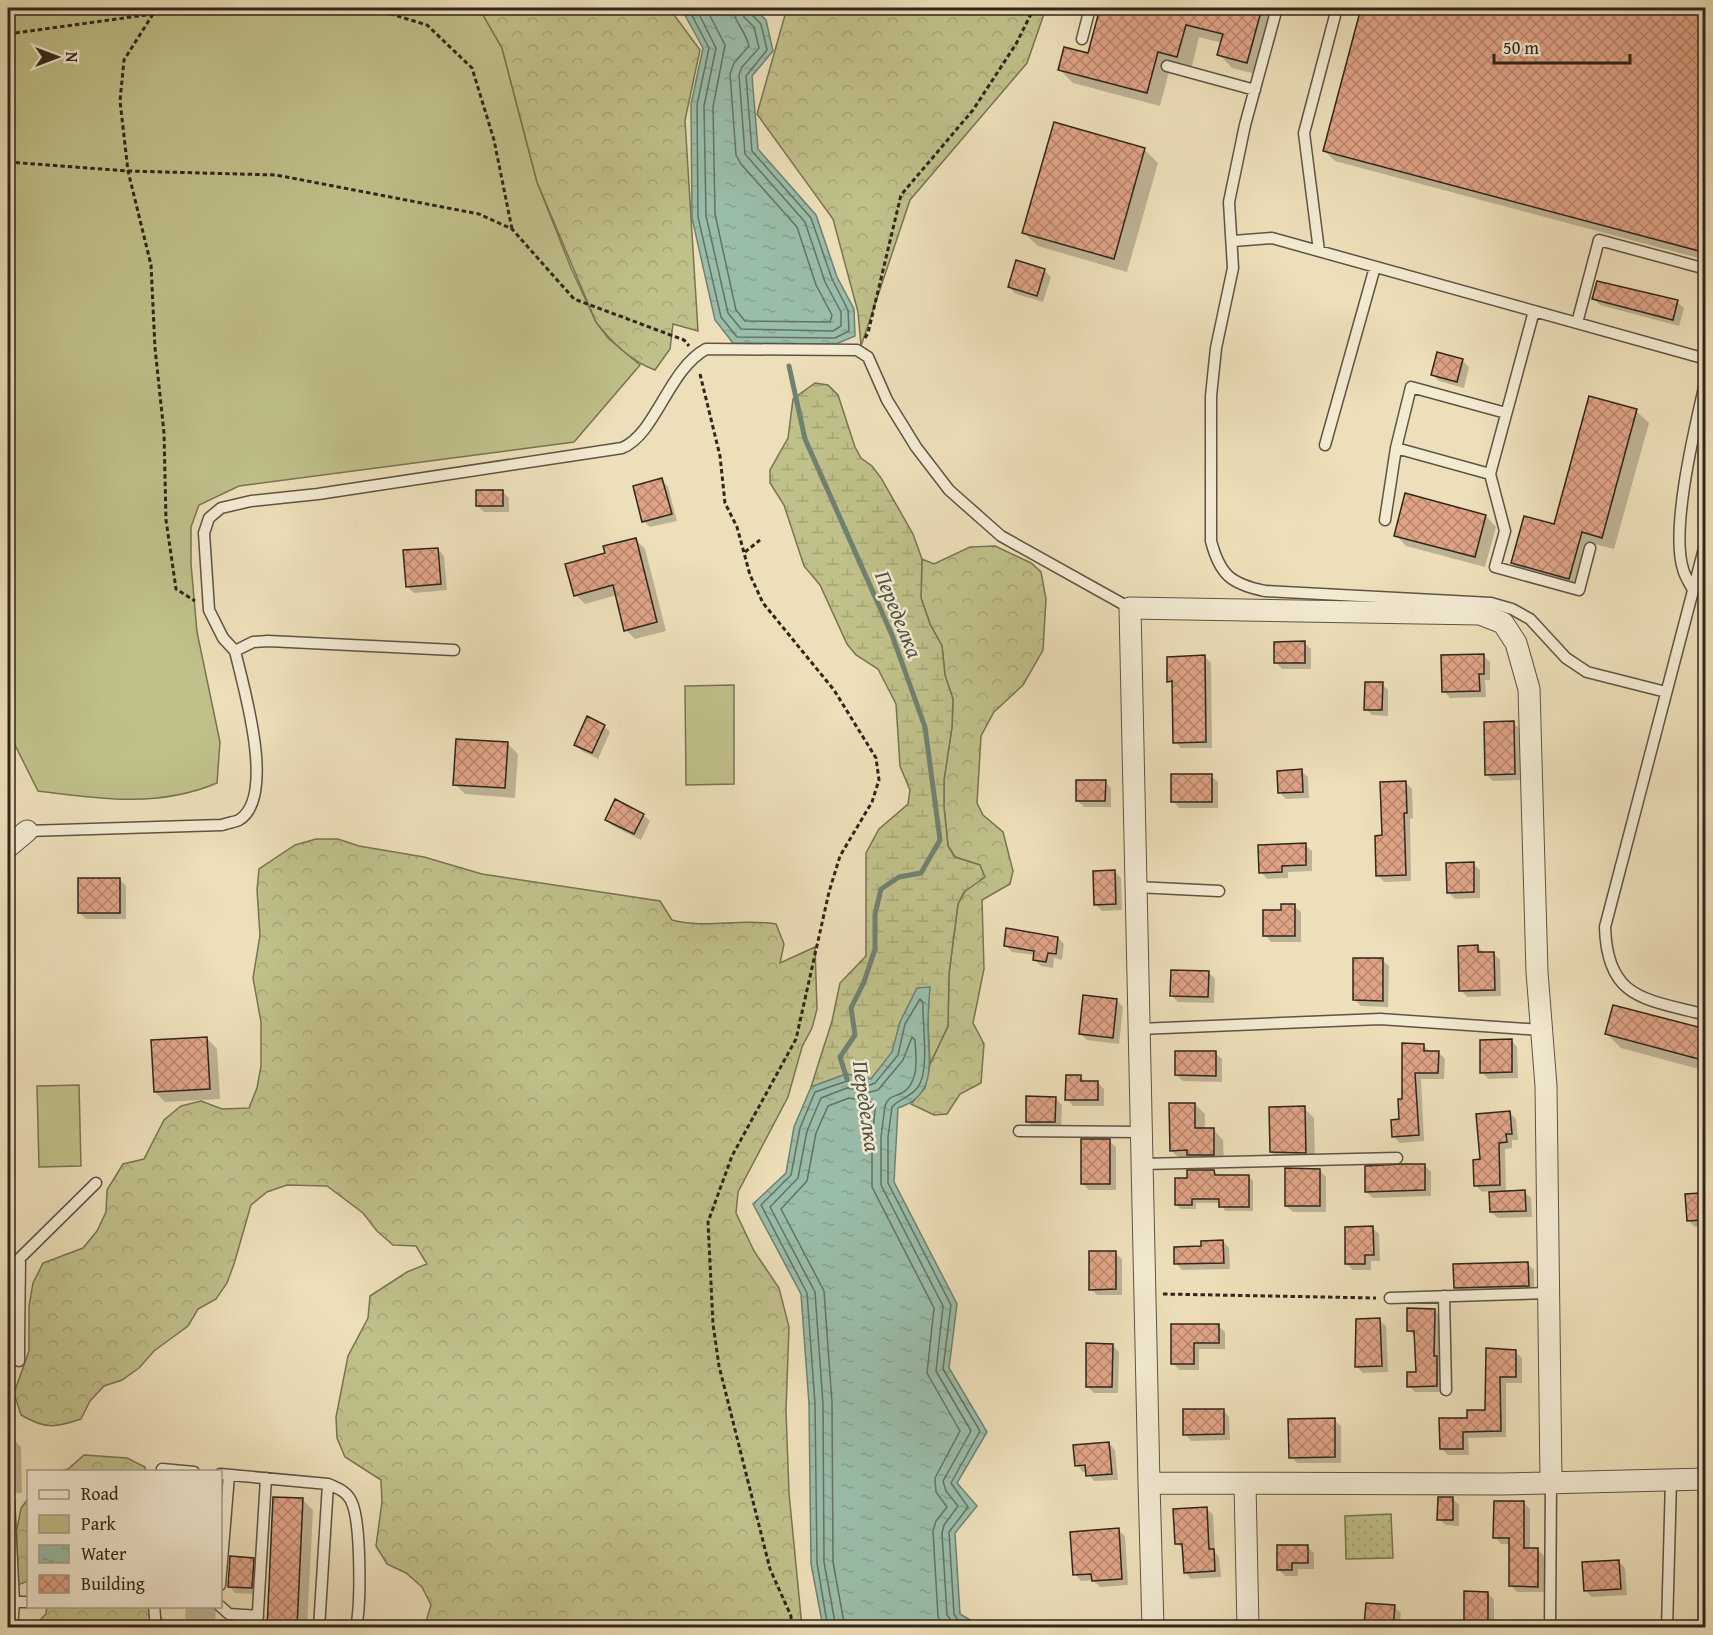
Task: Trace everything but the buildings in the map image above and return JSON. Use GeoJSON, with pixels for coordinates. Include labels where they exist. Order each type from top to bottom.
{"type":"FeatureCollection","features":[{"type":"Feature","properties":{"kind":"street"},"geometry":{"type":"LineString","coordinates":[[1154,1628],[1144,1294],[1130,608],[1480,614],[1503,623],[1516,643],[1528,689],[1541,1030],[1546,1086],[1551,1481]]}},
{"type":"Feature","properties":{"kind":"street"},"geometry":{"type":"LineString","coordinates":[[8,847],[27,831]]}},
{"type":"Feature","properties":{"kind":"street"},"geometry":{"type":"LineString","coordinates":[[1149,1483],[1502,1484],[1706,1479]]}},
{"type":"Feature","properties":{"kind":"street"},"geometry":{"type":"LineString","coordinates":[[1245,1484],[1248,1628]]}},
{"type":"Feature","properties":{"kind":"lane"},"geometry":{"type":"LineString","coordinates":[[1082,39],[1090,8]]}},
{"type":"Feature","properties":{"kind":"lane"},"geometry":{"type":"LineString","coordinates":[[1277,8],[1229,202],[1233,268],[1216,348],[1210,396],[1210,541],[1217,564],[1228,576],[1245,586],[1265,591],[1491,603],[1512,609],[1530,619],[1566,658],[1587,672],[1666,692]]}},
{"type":"Feature","properties":{"kind":"lane"},"geometry":{"type":"LineString","coordinates":[[1318,251],[1304,133],[1337,8]]}},
{"type":"Feature","properties":{"kind":"lane"},"geometry":{"type":"LineString","coordinates":[[1167,66],[1255,90]]}},
{"type":"Feature","properties":{"kind":"lane"},"geometry":{"type":"LineString","coordinates":[[1233,241],[1272,238],[1706,359]]}},
{"type":"Feature","properties":{"kind":"lane"},"geometry":{"type":"LineString","coordinates":[[1577,323],[1599,240],[1706,269]]}},
{"type":"Feature","properties":{"kind":"lane"},"geometry":{"type":"LineString","coordinates":[[1325,445],[1375,267]]}},
{"type":"Feature","properties":{"kind":"lane"},"geometry":{"type":"LineString","coordinates":[[1534,311],[1490,474],[1504,531],[1495,567],[1579,590],[1590,548]]}},
{"type":"Feature","properties":{"kind":"lane"},"geometry":{"type":"LineString","coordinates":[[27,831],[222,825],[240,819],[255,799],[258,760],[235,651],[223,638],[209,610],[204,533],[209,518],[221,508],[251,501],[318,494],[622,448],[637,439],[676,377],[695,355],[706,349],[857,350],[868,357],[898,419],[949,490],[1001,536],[1130,608]]}},
{"type":"Feature","properties":{"kind":"lane"},"geometry":{"type":"LineString","coordinates":[[1693,590],[1682,568],[1680,533],[1689,457],[1706,379]]}},
{"type":"Feature","properties":{"kind":"lane"},"geometry":{"type":"LineString","coordinates":[[1385,520],[1396,448],[1411,387],[1506,412]]}},
{"type":"Feature","properties":{"kind":"lane"},"geometry":{"type":"LineString","coordinates":[[1396,448],[1490,474]]}},
{"type":"Feature","properties":{"kind":"lane"},"geometry":{"type":"LineString","coordinates":[[1706,541],[1605,927],[1606,949],[1613,971],[1624,988],[1645,999],[1706,1015]]}},
{"type":"Feature","properties":{"kind":"lane"},"geometry":{"type":"LineString","coordinates":[[235,651],[253,642],[268,641],[454,650]]}},
{"type":"Feature","properties":{"kind":"lane"},"geometry":{"type":"LineString","coordinates":[[1136,887],[1219,891]]}},
{"type":"Feature","properties":{"kind":"lane"},"geometry":{"type":"LineString","coordinates":[[1139,1029],[1380,1019],[1541,1030]]}},
{"type":"Feature","properties":{"kind":"lane"},"geometry":{"type":"LineString","coordinates":[[1019,1131],[1141,1132]]}},
{"type":"Feature","properties":{"kind":"lane"},"geometry":{"type":"LineString","coordinates":[[1142,1164],[1397,1158]]}},
{"type":"Feature","properties":{"kind":"lane"},"geometry":{"type":"LineString","coordinates":[[20,1361],[20,1258],[96,1183]]}},
{"type":"Feature","properties":{"kind":"lane"},"geometry":{"type":"LineString","coordinates":[[1390,1298],[1550,1293]]}},
{"type":"Feature","properties":{"kind":"lane"},"geometry":{"type":"LineString","coordinates":[[1444,1296],[1446,1390]]}},
{"type":"Feature","properties":{"kind":"lane"},"geometry":{"type":"LineString","coordinates":[[8,1339],[20,1339]]}},
{"type":"Feature","properties":{"kind":"lane"},"geometry":{"type":"LineString","coordinates":[[222,1541],[225,1474],[328,1484],[344,1491],[352,1502],[358,1524],[356,1628]]}},
{"type":"Feature","properties":{"kind":"lane"},"geometry":{"type":"LineString","coordinates":[[222,1608],[229,1614],[258,1622],[266,1478]]}},
{"type":"Feature","properties":{"kind":"lane"},"geometry":{"type":"LineString","coordinates":[[1667,1628],[1671,1480]]}},
{"type":"Feature","properties":{"kind":"lane"},"geometry":{"type":"LineString","coordinates":[[1550,1628],[1551,1481]]}},
{"type":"Feature","properties":{"kind":"lane"},"geometry":{"type":"LineString","coordinates":[[319,1628],[328,1484]]}},
{"type":"Feature","properties":{"kind":"lane"},"geometry":{"type":"LineString","coordinates":[[9,1500],[14,1602],[12,1628]]}},
{"type":"Feature","properties":{"kind":"lane"},"geometry":{"type":"LineString","coordinates":[[14,1602],[27,1602]]}},
{"type":"Feature","properties":{"kind":"lane"},"geometry":{"type":"LineString","coordinates":[[154,1608],[156,1628]]}},
{"type":"Feature","properties":{"kind":"path"},"geometry":{"type":"LineString","coordinates":[[8,34],[153,14],[168,8]]}},
{"type":"Feature","properties":{"kind":"path"},"geometry":{"type":"LineString","coordinates":[[353,8],[378,10],[427,25],[472,68],[494,140],[512,229]]}},
{"type":"Feature","properties":{"kind":"path"},"geometry":{"type":"LineString","coordinates":[[857,350],[868,333],[901,195],[973,110],[1016,44],[1034,8]]}},
{"type":"Feature","properties":{"kind":"path"},"geometry":{"type":"LineString","coordinates":[[153,14],[124,60],[120,101],[128,171],[152,265],[155,348],[164,433],[166,520],[176,589],[209,610]]}},
{"type":"Feature","properties":{"kind":"path"},"geometry":{"type":"LineString","coordinates":[[8,162],[128,171],[276,176],[479,214],[512,229],[574,299],[684,340],[695,355],[720,456],[725,503],[745,552],[750,575],[763,603],[834,690],[876,758],[879,780],[873,802],[840,856],[829,892],[796,1039],[732,1156],[708,1222],[713,1324],[719,1366],[770,1569],[790,1616],[791,1628]]}},
{"type":"Feature","properties":{"kind":"path"},"geometry":{"type":"LineString","coordinates":[[745,552],[760,540]]}},
{"type":"Feature","properties":{"kind":"path"},"geometry":{"type":"LineString","coordinates":[[1144,1294],[1390,1298]]}},
{"type":"Feature","properties":{"kind":"green space"},"geometry":{"type":"Polygon","coordinates":[[[8,8],[479,8],[502,48],[537,182],[571,268],[596,322],[608,338],[640,365],[574,442],[239,486],[199,505],[191,527],[191,564],[197,632],[220,742],[217,783],[173,796],[151,799],[106,799],[38,791],[11,737],[8,722],[8,8]]]}},
{"type":"Feature","properties":{"kind":"green space"},"geometry":{"type":"Polygon","coordinates":[[[479,8],[669,8],[700,50],[685,120],[698,331],[673,324],[670,349],[655,370],[638,362],[622,350],[596,322],[537,182],[502,48],[479,8]]]}},
{"type":"Feature","properties":{"kind":"green space"},"geometry":{"type":"Polygon","coordinates":[[[787,8],[1046,8],[1027,63],[910,200],[861,346],[858,312],[833,219],[757,114],[787,8]]]}},
{"type":"Feature","properties":{"kind":"green space"},"geometry":{"type":"Polygon","coordinates":[[[815,383],[828,385],[838,395],[855,447],[861,458],[872,466],[881,478],[913,534],[922,559],[921,598],[930,624],[942,646],[945,675],[953,699],[952,727],[944,780],[948,846],[955,857],[980,865],[985,877],[964,892],[958,904],[949,974],[948,1026],[930,1064],[929,988],[900,1022],[893,1052],[871,1079],[846,1074],[811,1087],[832,1021],[840,983],[866,956],[866,853],[879,829],[908,804],[910,790],[900,766],[896,704],[878,669],[856,655],[847,644],[820,585],[804,566],[784,505],[770,483],[770,470],[788,438],[793,399],[815,383]]]}},
{"type":"Feature","properties":{"kind":"green space"},"geometry":{"type":"Polygon","coordinates":[[[995,546],[1031,563],[1041,572],[1046,599],[1043,650],[1023,685],[994,712],[981,736],[977,803],[983,815],[1003,832],[1013,871],[1010,884],[982,900],[984,969],[973,1023],[984,1044],[981,1083],[960,1094],[947,1114],[934,1115],[911,1104],[925,1088],[930,1064],[948,1026],[949,974],[958,904],[980,865],[955,857],[948,846],[944,780],[952,727],[953,699],[945,675],[942,646],[930,624],[921,598],[922,559],[934,564],[970,547],[995,546]]]}},
{"type":"Feature","properties":{"kind":"green space"},"geometry":{"type":"Polygon","coordinates":[[[734,685],[734,784],[686,785],[685,686],[734,685]]]}},
{"type":"Feature","properties":{"kind":"green space"},"geometry":{"type":"Polygon","coordinates":[[[316,839],[338,839],[359,846],[424,857],[482,874],[660,901],[672,920],[685,923],[763,922],[776,924],[784,944],[780,963],[815,947],[817,1009],[812,1028],[802,1047],[788,1097],[738,1192],[736,1213],[754,1251],[779,1288],[789,1327],[786,1411],[789,1493],[802,1627],[420,1627],[425,1625],[431,1605],[422,1587],[406,1573],[387,1564],[376,1546],[382,1502],[381,1480],[345,1457],[337,1438],[336,1417],[348,1356],[368,1318],[370,1296],[407,1272],[427,1264],[416,1246],[393,1245],[377,1231],[363,1213],[327,1186],[287,1185],[267,1192],[251,1205],[227,1283],[216,1299],[198,1309],[188,1326],[154,1351],[139,1368],[122,1380],[104,1386],[90,1401],[81,1419],[50,1426],[37,1423],[21,1415],[14,1393],[29,1351],[29,1306],[33,1283],[43,1263],[83,1248],[97,1231],[106,1212],[107,1190],[123,1164],[144,1159],[164,1120],[181,1106],[201,1101],[222,1109],[249,1108],[257,1088],[261,1066],[261,1022],[253,978],[260,935],[257,890],[259,869],[295,845],[316,839]]]}},
{"type":"Feature","properties":{"kind":"green space"},"geometry":{"type":"Polygon","coordinates":[[[79,1085],[81,1166],[39,1167],[37,1086],[79,1085]]]}},
{"type":"Feature","properties":{"kind":"green space"},"geometry":{"type":"Polygon","coordinates":[[[84,1455],[127,1458],[145,1467],[146,1470],[64,1470],[84,1455]]]}},
{"type":"Feature","properties":{"kind":"green space"},"geometry":{"type":"Polygon","coordinates":[[[27,1500],[27,1581],[8,1589],[8,1546],[17,1529],[21,1508],[27,1500]]]}},
{"type":"Feature","properties":{"kind":"green space"},"geometry":{"type":"Polygon","coordinates":[[[1391,1514],[1393,1558],[1346,1559],[1345,1516],[1391,1514]]]}},
{"type":"Feature","properties":{"kind":"green space"},"geometry":{"type":"Polygon","coordinates":[[[47,1608],[155,1608],[167,1627],[32,1628],[46,1614],[47,1608]]]}},
{"type":"Feature","properties":{"kind":"water"},"geometry":{"type":"Polygon","coordinates":[[[681,8],[753,8],[766,20],[773,51],[752,76],[758,149],[816,215],[837,277],[854,309],[855,336],[836,344],[733,343],[715,320],[692,218],[691,104],[703,48],[681,8]]]}},
{"type":"Feature","properties":{"kind":"water"},"geometry":{"type":"Polygon","coordinates":[[[930,987],[929,1063],[926,1085],[911,1102],[898,1108],[894,1182],[957,1304],[949,1368],[987,1432],[957,1483],[977,1506],[955,1533],[960,1614],[982,1627],[823,1627],[811,1564],[809,1404],[801,1294],[753,1204],[786,1173],[794,1127],[811,1087],[846,1074],[871,1079],[892,1052],[900,1022],[917,988],[930,987]]]}},
{"type":"Feature","properties":{"kind":"waterway","name":"Переделка"},"geometry":{"type":"LineString","coordinates":[[789,366],[805,439],[892,635],[925,727],[940,840],[921,873],[899,877],[881,889],[875,914],[875,949],[864,982],[851,1008],[855,1035],[840,1057],[847,1079]]}}]}
